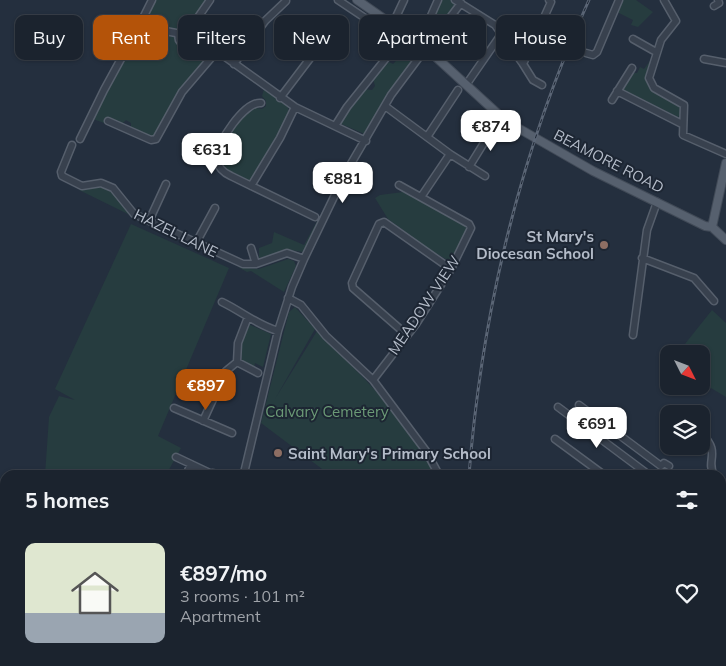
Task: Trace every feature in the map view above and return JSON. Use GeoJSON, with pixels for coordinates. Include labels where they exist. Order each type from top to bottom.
{"type":"FeatureCollection","features":[{"type":"Feature","properties":{"kind":"main road","name":"BEAMORE ROAD"},"geometry":{"type":"LineString","coordinates":[[357,0],[378,15]]}},
{"type":"Feature","properties":{"kind":"main road","name":"BEAMORE ROAD"},"geometry":{"type":"LineString","coordinates":[[441,60],[498,114],[526,132],[593,171],[704,226],[712,227]]}},
{"type":"Feature","properties":{"kind":"main road"},"geometry":{"type":"LineString","coordinates":[[726,163],[712,227],[726,240]]}},
{"type":"Feature","properties":{"kind":"street"},"geometry":{"type":"LineString","coordinates":[[144,15],[152,0]]}},
{"type":"Feature","properties":{"kind":"street"},"geometry":{"type":"LineString","coordinates":[[201,15],[210,0]]}},
{"type":"Feature","properties":{"kind":"street"},"geometry":{"type":"LineString","coordinates":[[338,0],[361,15]]}},
{"type":"Feature","properties":{"kind":"street"},"geometry":{"type":"LineString","coordinates":[[397,15],[404,0]]}},
{"type":"Feature","properties":{"kind":"street"},"geometry":{"type":"LineString","coordinates":[[434,15],[438,0]]}},
{"type":"Feature","properties":{"kind":"street"},"geometry":{"type":"LineString","coordinates":[[586,53],[593,55],[597,52],[619,0]]}},
{"type":"Feature","properties":{"kind":"street"},"geometry":{"type":"LineString","coordinates":[[664,0],[676,21],[661,40],[649,72],[650,83],[654,88],[684,105],[685,112],[682,131],[687,138],[726,154]]}},
{"type":"Feature","properties":{"kind":"street"},"geometry":{"type":"LineString","coordinates":[[234,64],[272,8],[286,1]]}},
{"type":"Feature","properties":{"kind":"street"},"geometry":{"type":"LineString","coordinates":[[523,64],[551,1]]}},
{"type":"Feature","properties":{"kind":"street"},"geometry":{"type":"LineString","coordinates":[[448,15],[458,2],[490,20],[496,26]]}},
{"type":"Feature","properties":{"kind":"street"},"geometry":{"type":"LineString","coordinates":[[365,15],[369,9]]}},
{"type":"Feature","properties":{"kind":"street"},"geometry":{"type":"LineString","coordinates":[[633,39],[656,52]]}},
{"type":"Feature","properties":{"kind":"street"},"geometry":{"type":"LineString","coordinates":[[466,84],[496,42]]}},
{"type":"Feature","properties":{"kind":"street"},"geometry":{"type":"LineString","coordinates":[[704,59],[726,63]]}},
{"type":"Feature","properties":{"kind":"street"},"geometry":{"type":"LineString","coordinates":[[80,139],[121,60]]}},
{"type":"Feature","properties":{"kind":"street"},"geometry":{"type":"LineString","coordinates":[[108,121],[127,126],[151,140],[159,137],[182,92],[209,60]]}},
{"type":"Feature","properties":{"kind":"street"},"geometry":{"type":"LineString","coordinates":[[229,60],[294,107],[366,141]]}},
{"type":"Feature","properties":{"kind":"street"},"geometry":{"type":"LineString","coordinates":[[280,98],[308,60]]}},
{"type":"Feature","properties":{"kind":"street"},"geometry":{"type":"LineString","coordinates":[[335,126],[390,60]]}},
{"type":"Feature","properties":{"kind":"street"},"geometry":{"type":"LineString","coordinates":[[246,470],[278,331],[304,259],[340,184],[385,106],[415,60]]}},
{"type":"Feature","properties":{"kind":"street"},"geometry":{"type":"LineString","coordinates":[[520,60],[533,80],[542,85]]}},
{"type":"Feature","properties":{"kind":"street"},"geometry":{"type":"LineString","coordinates":[[612,100],[632,68]]}},
{"type":"Feature","properties":{"kind":"street"},"geometry":{"type":"LineString","coordinates":[[428,137],[458,90]]}},
{"type":"Feature","properties":{"kind":"street"},"geometry":{"type":"LineString","coordinates":[[617,91],[682,124]]}},
{"type":"Feature","properties":{"kind":"street"},"geometry":{"type":"LineString","coordinates":[[261,103],[253,104],[234,122],[223,141],[217,158],[220,167],[226,174],[315,217]]}},
{"type":"Feature","properties":{"kind":"street"},"geometry":{"type":"LineString","coordinates":[[385,106],[450,154],[485,176]]}},
{"type":"Feature","properties":{"kind":"street"},"geometry":{"type":"LineString","coordinates":[[251,186],[280,138],[294,107]]}},
{"type":"Feature","properties":{"kind":"street"},"geometry":{"type":"LineString","coordinates":[[470,167],[495,125]]}},
{"type":"Feature","properties":{"kind":"street"},"geometry":{"type":"LineString","coordinates":[[84,131],[92,134]]}},
{"type":"Feature","properties":{"kind":"street","name":"HAZEL LANE"},"geometry":{"type":"LineString","coordinates":[[72,145],[61,172],[64,179],[82,186],[102,183],[113,188],[130,211],[149,221],[243,264],[256,264],[287,254],[304,259]]}},
{"type":"Feature","properties":{"kind":"street"},"geometry":{"type":"LineString","coordinates":[[421,197],[450,154]]}},
{"type":"Feature","properties":{"kind":"street"},"geometry":{"type":"LineString","coordinates":[[149,221],[166,184]]}},
{"type":"Feature","properties":{"kind":"street","name":"MEADOW VIEW"},"geometry":{"type":"LineString","coordinates":[[373,380],[416,324],[451,269],[471,228],[469,224],[399,185]]}},
{"type":"Feature","properties":{"kind":"street"},"geometry":{"type":"LineString","coordinates":[[633,335],[648,223],[658,202]]}},
{"type":"Feature","properties":{"kind":"street"},"geometry":{"type":"LineString","coordinates":[[196,243],[215,208]]}},
{"type":"Feature","properties":{"kind":"street"},"geometry":{"type":"LineString","coordinates":[[400,329],[353,288],[352,282],[379,224],[384,222],[398,230],[451,269]]}},
{"type":"Feature","properties":{"kind":"street"},"geometry":{"type":"LineString","coordinates":[[251,248],[256,264]]}},
{"type":"Feature","properties":{"kind":"street"},"geometry":{"type":"LineString","coordinates":[[642,258],[694,278],[714,301]]}},
{"type":"Feature","properties":{"kind":"street"},"geometry":{"type":"LineString","coordinates":[[290,298],[301,305],[326,336],[373,380],[426,451],[436,470]]}},
{"type":"Feature","properties":{"kind":"street"},"geometry":{"type":"LineString","coordinates":[[222,302],[278,331]]}},
{"type":"Feature","properties":{"kind":"street"},"geometry":{"type":"LineString","coordinates":[[203,421],[226,371],[236,362],[238,343],[248,317]]}},
{"type":"Feature","properties":{"kind":"street"},"geometry":{"type":"LineString","coordinates":[[236,362],[258,373]]}},
{"type":"Feature","properties":{"kind":"street"},"geometry":{"type":"LineString","coordinates":[[579,404],[661,466],[664,463],[669,466]]}},
{"type":"Feature","properties":{"kind":"street"},"geometry":{"type":"LineString","coordinates":[[558,406],[642,470]]}},
{"type":"Feature","properties":{"kind":"street"},"geometry":{"type":"LineString","coordinates":[[174,408],[232,433]]}},
{"type":"Feature","properties":{"kind":"street"},"geometry":{"type":"LineString","coordinates":[[555,439],[597,470]]}},
{"type":"Feature","properties":{"kind":"street"},"geometry":{"type":"LineString","coordinates":[[710,444],[714,454],[711,466],[712,470]]}},
{"type":"Feature","properties":{"kind":"street"},"geometry":{"type":"LineString","coordinates":[[176,457],[204,470]]}},
{"type":"Feature","properties":{"kind":"street"},"geometry":{"type":"LineString","coordinates":[[188,470],[191,464]]}},
{"type":"Feature","properties":{"kind":"green space"},"geometry":{"type":"Polygon","coordinates":[[[155,0],[207,0],[196,15],[178,15],[178,31],[168,29],[168,15],[148,15],[155,0]]]}},
{"type":"Feature","properties":{"kind":"green space"},"geometry":{"type":"Polygon","coordinates":[[[442,0],[451,0],[457,4],[449,15],[436,15],[442,0]]]}},
{"type":"Feature","properties":{"kind":"green space"},"geometry":{"type":"Polygon","coordinates":[[[622,0],[636,0],[653,12],[638,27],[631,25],[633,20],[617,12],[622,0]]]}},
{"type":"Feature","properties":{"kind":"green space"},"geometry":{"type":"Polygon","coordinates":[[[168,34],[178,40],[178,60],[206,60],[196,72],[158,135],[152,138],[131,128],[131,123],[126,120],[122,124],[107,119],[104,123],[93,119],[107,88],[123,60],[168,60],[168,34]]]}},
{"type":"Feature","properties":{"kind":"green space"},"geometry":{"type":"Polygon","coordinates":[[[652,58],[647,71],[648,85],[659,96],[681,107],[681,115],[678,117],[630,93],[629,95],[621,89],[631,73],[637,73],[640,67],[644,69],[652,58]]]}},
{"type":"Feature","properties":{"kind":"green space"},"geometry":{"type":"Polygon","coordinates":[[[415,60],[367,135],[339,123],[365,89],[372,90],[375,86],[373,79],[389,62],[393,64],[396,61],[415,60]]]}},
{"type":"Feature","properties":{"kind":"green space"},"geometry":{"type":"Polygon","coordinates":[[[264,89],[288,107],[288,113],[274,145],[250,182],[228,173],[222,165],[220,157],[221,148],[232,129],[252,107],[262,109],[266,106],[266,101],[262,96],[264,89]]]}},
{"type":"Feature","properties":{"kind":"green space"},"geometry":{"type":"Polygon","coordinates":[[[105,188],[114,194],[132,216],[79,190],[105,188]]]}},
{"type":"Feature","properties":{"kind":"green space"},"geometry":{"type":"Polygon","coordinates":[[[403,192],[465,225],[468,233],[449,261],[388,219],[375,198],[380,195],[403,192]]]}},
{"type":"Feature","properties":{"kind":"green space"},"geometry":{"type":"Polygon","coordinates":[[[322,212],[323,214],[303,252],[290,250],[259,258],[259,248],[272,243],[274,232],[304,245],[322,212]]]}},
{"type":"Feature","properties":{"kind":"green space"},"geometry":{"type":"Polygon","coordinates":[[[131,224],[229,268],[158,436],[181,448],[169,470],[45,470],[49,417],[59,396],[75,400],[55,389],[131,224]]]}},
{"type":"Feature","properties":{"kind":"green space"},"geometry":{"type":"Polygon","coordinates":[[[288,259],[294,261],[296,266],[284,292],[251,271],[247,272],[238,267],[259,269],[288,259]]]}},
{"type":"Feature","properties":{"kind":"green space","name":"Calvary Cemetery"},"geometry":{"type":"Polygon","coordinates":[[[295,307],[315,329],[275,399],[317,331],[383,398],[425,455],[432,470],[323,470],[261,423],[289,312],[295,307]]]}},
{"type":"Feature","properties":{"kind":"green space"},"geometry":{"type":"Polygon","coordinates":[[[712,310],[726,323],[726,397],[710,387],[710,345],[684,345],[712,310]]]}},
{"type":"Feature","properties":{"kind":"green space"},"geometry":{"type":"Polygon","coordinates":[[[248,324],[271,334],[263,367],[255,363],[254,368],[242,362],[240,346],[248,324]]]}},
{"type":"Feature","properties":{"kind":"railway"},"geometry":{"type":"LineString","coordinates":[[469,470],[484,353],[508,232],[543,114],[589,0]]}},
{"type":"Feature","properties":{"kind":"place","name":"St Mary's Diocesan School"},"geometry":{"type":"Point","coordinates":[604,245]}},
{"type":"Feature","properties":{"kind":"place","name":"Saint Mary's Primary School"},"geometry":{"type":"Point","coordinates":[278,453]}}]}
